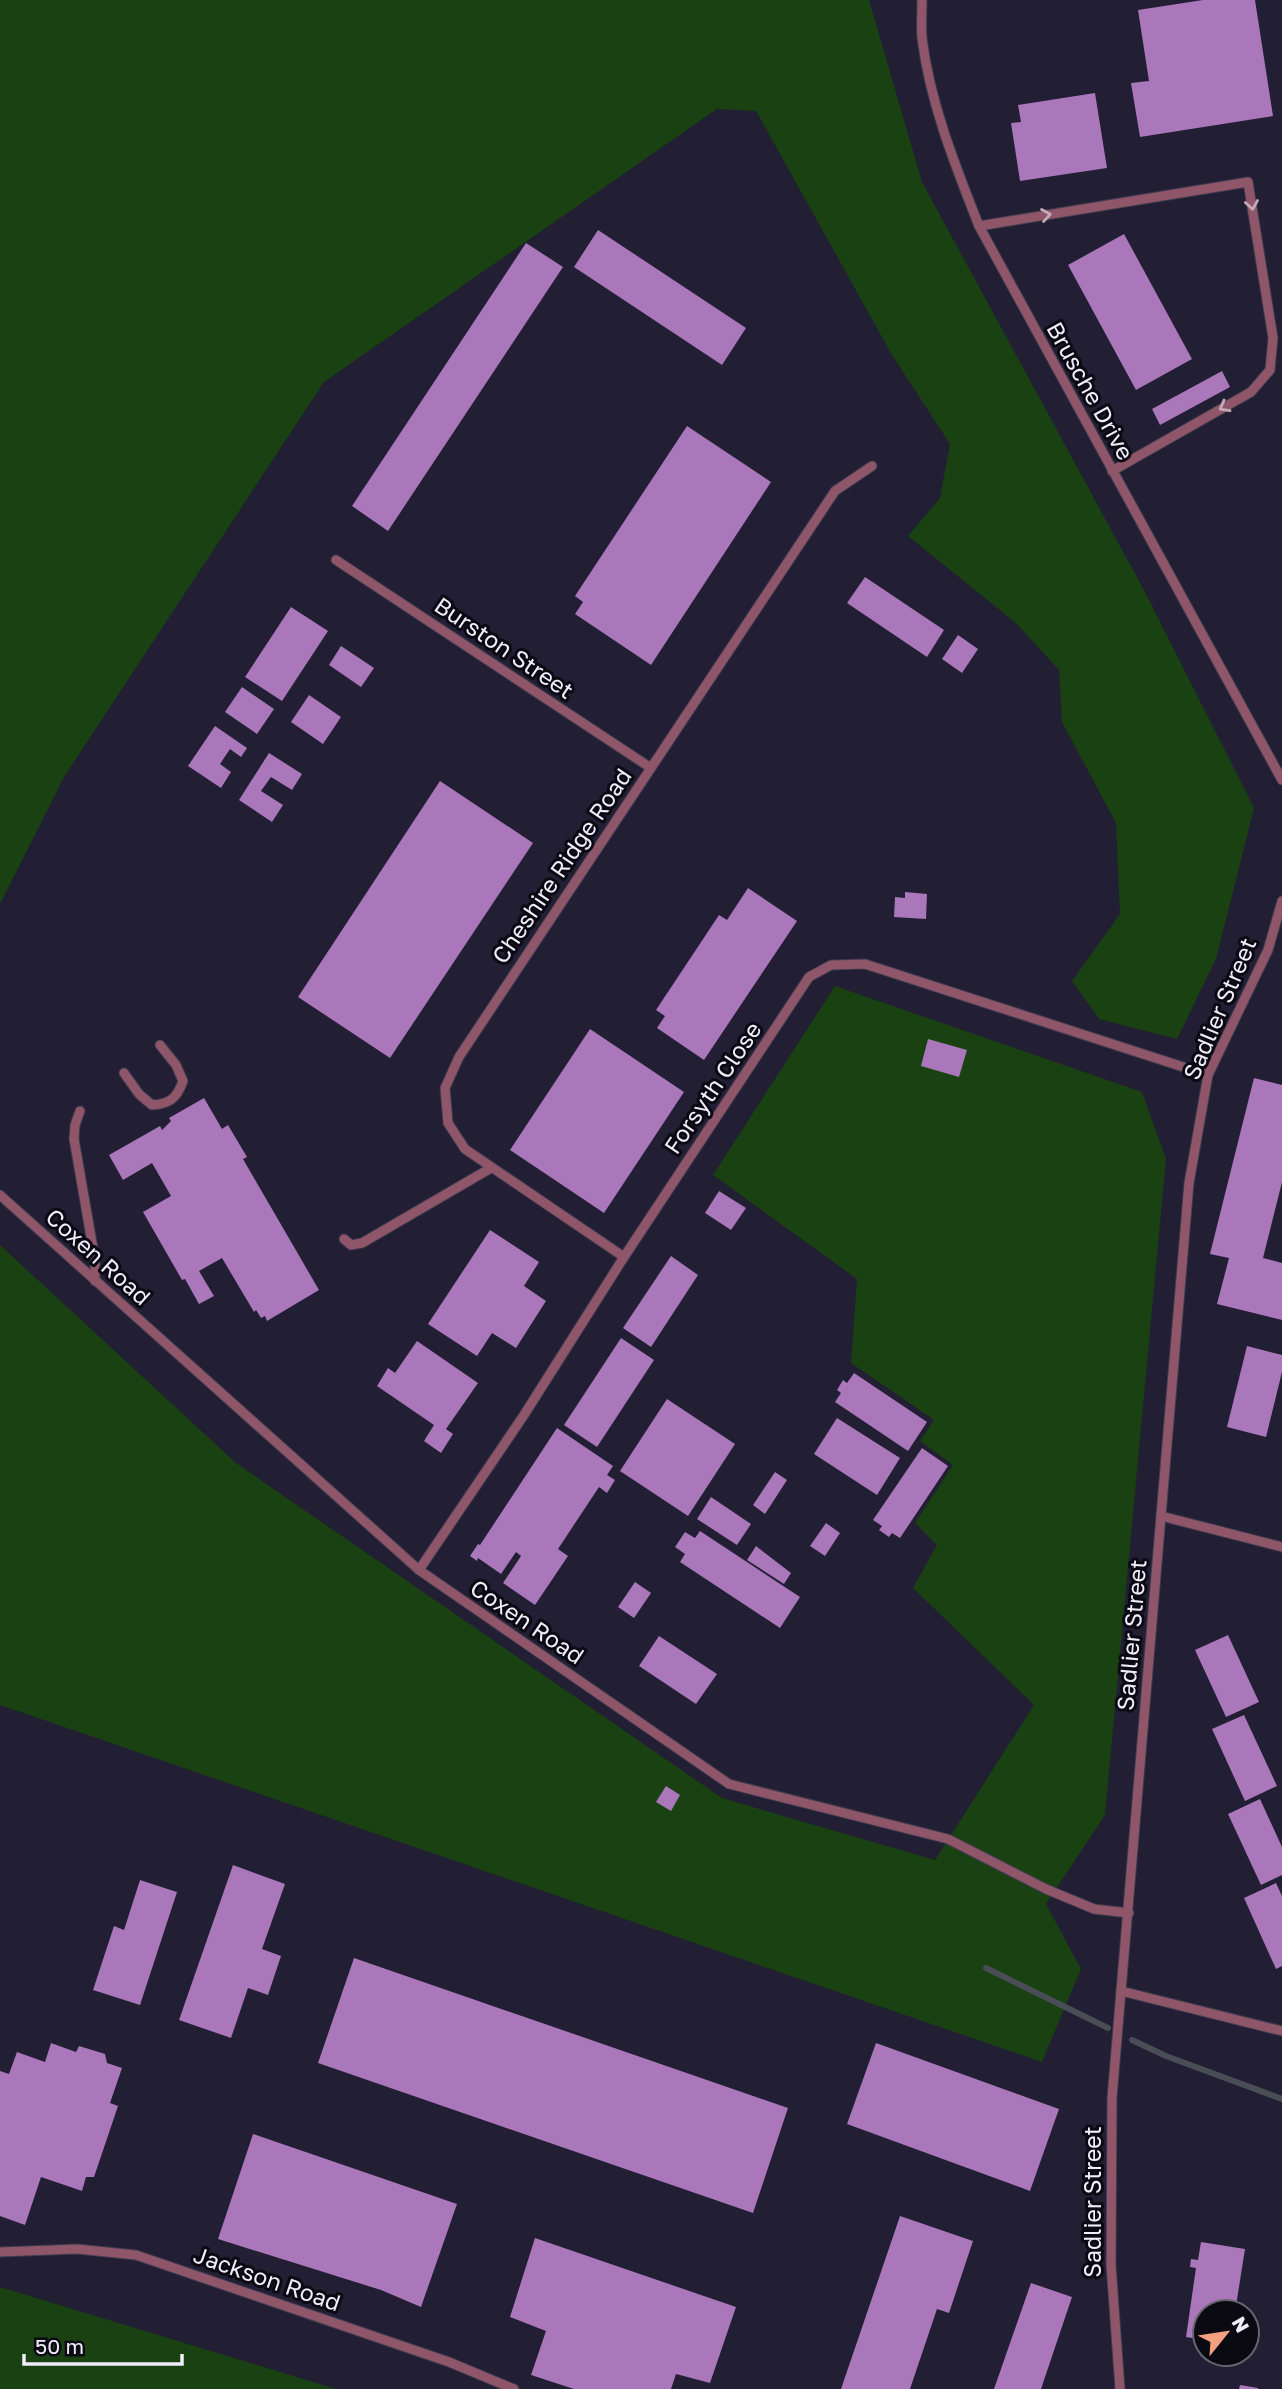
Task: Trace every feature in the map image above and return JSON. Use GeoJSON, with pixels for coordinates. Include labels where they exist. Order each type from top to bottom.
{"type":"FeatureCollection","features":[{"type":"Feature","properties":{"kind":"lane","name":"Brusche Drive"},"geometry":{"type":"LineString","coordinates":[[922,0],[922,37],[938,108],[953,158],[979,226],[1282,780]]}},
{"type":"Feature","properties":{"kind":"lane"},"geometry":{"type":"LineString","coordinates":[[979,226],[1248,182],[1273,338],[1270,370],[1251,392],[1112,471]]}},
{"type":"Feature","properties":{"kind":"lane","name":"Cheshire Ridge Road"},"geometry":{"type":"LineString","coordinates":[[624,1257],[465,1149],[448,1123],[445,1088],[459,1057],[835,491],[872,466]]}},
{"type":"Feature","properties":{"kind":"lane","name":"Burston Street"},"geometry":{"type":"LineString","coordinates":[[337,560],[651,768]]}},
{"type":"Feature","properties":{"kind":"lane","name":"Sadlier Street"},"geometry":{"type":"LineString","coordinates":[[1120,2389],[1111,2265],[1112,2098],[1189,1183],[1208,1075],[1268,950],[1282,902]]}},
{"type":"Feature","properties":{"kind":"lane","name":"Forsyth Close"},"geometry":{"type":"LineString","coordinates":[[419,1570],[524,1415],[624,1257],[809,977],[831,965],[865,964],[1208,1075]]}},
{"type":"Feature","properties":{"kind":"lane"},"geometry":{"type":"LineString","coordinates":[[124,1073],[139,1094],[152,1105],[167,1104],[178,1095],[183,1081],[176,1065],[160,1045]]}},
{"type":"Feature","properties":{"kind":"lane"},"geometry":{"type":"LineString","coordinates":[[80,1111],[74,1139],[95,1260],[95,1280]]}},
{"type":"Feature","properties":{"kind":"lane"},"geometry":{"type":"LineString","coordinates":[[344,1239],[351,1245],[362,1243],[491,1168]]}},
{"type":"Feature","properties":{"kind":"lane","name":"Coxen Road"},"geometry":{"type":"LineString","coordinates":[[0,1195],[419,1570],[729,1784],[948,1839],[1046,1889],[1094,1909],[1129,1913]]}},
{"type":"Feature","properties":{"kind":"lane"},"geometry":{"type":"LineString","coordinates":[[1161,1516],[1282,1547]]}},
{"type":"Feature","properties":{"kind":"lane"},"geometry":{"type":"LineString","coordinates":[[1121,1990],[1282,2031]]}},
{"type":"Feature","properties":{"kind":"lane","name":"Jackson Road"},"geometry":{"type":"LineString","coordinates":[[0,2252],[77,2249],[136,2255],[449,2362],[514,2389]]}},
{"type":"Feature","properties":{"kind":"green space"},"geometry":{"type":"Polygon","coordinates":[[[0,0],[869,0],[922,182],[1145,592],[1254,808],[1216,959],[1177,1039],[1099,1019],[1072,981],[1120,914],[1116,823],[1062,722],[1059,670],[1016,623],[908,536],[940,498],[950,444],[892,355],[756,111],[717,109],[324,382],[64,777],[0,904],[0,0]]]}},
{"type":"Feature","properties":{"kind":"green space"},"geometry":{"type":"Polygon","coordinates":[[[835,986],[1142,1092],[1166,1159],[1105,1815],[1046,1904],[1081,1969],[1042,2062],[0,1705],[0,1245],[236,1463],[722,1798],[935,1860],[1034,1705],[913,1588],[937,1545],[915,1523],[953,1465],[920,1441],[934,1420],[851,1363],[857,1279],[713,1175],[835,986]]]}},
{"type":"Feature","properties":{"kind":"green space"},"geometry":{"type":"Polygon","coordinates":[[[0,2287],[336,2389],[0,2389],[0,2287]]]}},
{"type":"Feature","properties":{"kind":"building"},"geometry":{"type":"Polygon","coordinates":[[[1203,0],[1255,0],[1273,116],[1140,137],[1131,83],[1149,81],[1138,10],[1203,0]]]}},
{"type":"Feature","properties":{"kind":"building"},"geometry":{"type":"Polygon","coordinates":[[[1095,93],[1107,168],[1020,181],[1011,123],[1021,122],[1018,105],[1095,93]]]}},
{"type":"Feature","properties":{"kind":"building"},"geometry":{"type":"Polygon","coordinates":[[[598,230],[746,328],[722,365],[574,267],[598,230]]]}},
{"type":"Feature","properties":{"kind":"building"},"geometry":{"type":"Polygon","coordinates":[[[1124,234],[1192,359],[1136,390],[1068,265],[1124,234]]]}},
{"type":"Feature","properties":{"kind":"building"},"geometry":{"type":"Polygon","coordinates":[[[526,243],[563,267],[388,531],[352,506],[526,243]]]}},
{"type":"Feature","properties":{"kind":"building"},"geometry":{"type":"Polygon","coordinates":[[[1222,371],[1230,387],[1160,425],[1152,409],[1222,371]]]}},
{"type":"Feature","properties":{"kind":"building"},"geometry":{"type":"Polygon","coordinates":[[[687,426],[771,482],[651,665],[575,614],[583,602],[575,596],[687,426]]]}},
{"type":"Feature","properties":{"kind":"building"},"geometry":{"type":"Polygon","coordinates":[[[865,577],[944,630],[927,657],[847,603],[865,577]]]}},
{"type":"Feature","properties":{"kind":"building"},"geometry":{"type":"Polygon","coordinates":[[[291,607],[328,631],[282,701],[245,677],[291,607]]]}},
{"type":"Feature","properties":{"kind":"building"},"geometry":{"type":"Polygon","coordinates":[[[958,635],[978,649],[962,673],[942,659],[958,635]]]}},
{"type":"Feature","properties":{"kind":"building"},"geometry":{"type":"Polygon","coordinates":[[[341,646],[374,668],[361,687],[329,665],[341,646]]]}},
{"type":"Feature","properties":{"kind":"building"},"geometry":{"type":"Polygon","coordinates":[[[242,687],[274,709],[257,734],[225,712],[242,687]]]}},
{"type":"Feature","properties":{"kind":"building"},"geometry":{"type":"Polygon","coordinates":[[[309,695],[341,717],[323,744],[291,722],[309,695]]]}},
{"type":"Feature","properties":{"kind":"building"},"geometry":{"type":"Polygon","coordinates":[[[215,726],[247,748],[241,757],[230,749],[220,764],[231,772],[221,788],[188,766],[215,726]]]}},
{"type":"Feature","properties":{"kind":"building"},"geometry":{"type":"Polygon","coordinates":[[[269,753],[302,774],[292,790],[271,777],[261,791],[283,805],[272,822],[239,800],[269,753]]]}},
{"type":"Feature","properties":{"kind":"building"},"geometry":{"type":"Polygon","coordinates":[[[440,781],[533,843],[390,1058],[298,997],[440,781]]]}},
{"type":"Feature","properties":{"kind":"building"},"geometry":{"type":"Polygon","coordinates":[[[748,888],[797,921],[704,1060],[657,1028],[665,1016],[656,1010],[719,915],[727,920],[748,888]]]}},
{"type":"Feature","properties":{"kind":"building"},"geometry":{"type":"Polygon","coordinates":[[[905,892],[927,894],[926,919],[894,917],[895,897],[905,898],[905,892]]]}},
{"type":"Feature","properties":{"kind":"building"},"geometry":{"type":"Polygon","coordinates":[[[590,1029],[684,1092],[604,1213],[510,1150],[590,1029]]]}},
{"type":"Feature","properties":{"kind":"building"},"geometry":{"type":"Polygon","coordinates":[[[928,1039],[967,1050],[959,1077],[921,1066],[928,1039]]]}},
{"type":"Feature","properties":{"kind":"building"},"geometry":{"type":"Polygon","coordinates":[[[1254,1078],[1282,1085],[1282,1182],[1263,1258],[1282,1263],[1282,1320],[1217,1304],[1229,1258],[1210,1254],[1254,1078]]]}},
{"type":"Feature","properties":{"kind":"building"},"geometry":{"type":"Polygon","coordinates":[[[204,1098],[222,1129],[228,1125],[247,1157],[243,1159],[319,1290],[267,1321],[265,1316],[261,1318],[256,1310],[254,1312],[222,1258],[199,1271],[214,1296],[199,1304],[143,1212],[171,1196],[152,1163],[123,1180],[109,1155],[160,1126],[162,1130],[171,1121],[169,1118],[204,1098]]]}},
{"type":"Feature","properties":{"kind":"building"},"geometry":{"type":"Polygon","coordinates":[[[719,1191],[746,1208],[731,1230],[705,1213],[719,1191]]]}},
{"type":"Feature","properties":{"kind":"building"},"geometry":{"type":"Polygon","coordinates":[[[490,1230],[539,1262],[524,1286],[546,1301],[516,1348],[492,1333],[477,1356],[428,1324],[490,1230]]]}},
{"type":"Feature","properties":{"kind":"building"},"geometry":{"type":"Polygon","coordinates":[[[671,1256],[698,1275],[651,1347],[623,1328],[671,1256]]]}},
{"type":"Feature","properties":{"kind":"building"},"geometry":{"type":"Polygon","coordinates":[[[621,1338],[654,1360],[597,1447],[564,1425],[621,1338]]]}},
{"type":"Feature","properties":{"kind":"building"},"geometry":{"type":"Polygon","coordinates":[[[417,1341],[478,1383],[446,1429],[453,1434],[441,1453],[424,1441],[434,1425],[377,1386],[388,1368],[395,1373],[417,1341]]]}},
{"type":"Feature","properties":{"kind":"building"},"geometry":{"type":"Polygon","coordinates":[[[1247,1346],[1282,1355],[1282,1372],[1266,1437],[1227,1427],[1247,1346]]]}},
{"type":"Feature","properties":{"kind":"building"},"geometry":{"type":"Polygon","coordinates":[[[854,1373],[927,1422],[908,1451],[835,1402],[841,1393],[837,1390],[843,1380],[847,1383],[854,1373]]]}},
{"type":"Feature","properties":{"kind":"building"},"geometry":{"type":"Polygon","coordinates":[[[667,1399],[735,1444],[688,1516],[620,1471],[667,1399]]]}},
{"type":"Feature","properties":{"kind":"building"},"geometry":{"type":"Polygon","coordinates":[[[837,1418],[900,1458],[877,1495],[814,1454],[837,1418]]]}},
{"type":"Feature","properties":{"kind":"building"},"geometry":{"type":"Polygon","coordinates":[[[557,1428],[613,1466],[607,1475],[615,1480],[607,1493],[599,1487],[558,1549],[568,1556],[535,1605],[503,1583],[521,1556],[516,1552],[501,1574],[478,1558],[477,1561],[470,1556],[557,1428]]]}},
{"type":"Feature","properties":{"kind":"building"},"geometry":{"type":"Polygon","coordinates":[[[922,1448],[948,1466],[900,1538],[892,1533],[889,1537],[879,1530],[882,1526],[873,1520],[922,1448]]]}},
{"type":"Feature","properties":{"kind":"building"},"geometry":{"type":"Polygon","coordinates":[[[775,1472],[787,1480],[765,1514],[753,1505],[775,1472]]]}},
{"type":"Feature","properties":{"kind":"building"},"geometry":{"type":"Polygon","coordinates":[[[711,1497],[751,1524],[737,1545],[697,1519],[711,1497]]]}},
{"type":"Feature","properties":{"kind":"building"},"geometry":{"type":"Polygon","coordinates":[[[826,1523],[840,1533],[825,1556],[810,1546],[826,1523]]]}},
{"type":"Feature","properties":{"kind":"building"},"geometry":{"type":"Polygon","coordinates":[[[700,1531],[800,1597],[780,1628],[680,1562],[685,1554],[675,1547],[685,1532],[695,1538],[700,1531]]]}},
{"type":"Feature","properties":{"kind":"building"},"geometry":{"type":"Polygon","coordinates":[[[756,1546],[791,1573],[784,1584],[747,1560],[756,1546]]]}},
{"type":"Feature","properties":{"kind":"building"},"geometry":{"type":"Polygon","coordinates":[[[635,1582],[651,1593],[634,1618],[618,1607],[635,1582]]]}},
{"type":"Feature","properties":{"kind":"building"},"geometry":{"type":"Polygon","coordinates":[[[1228,1635],[1259,1702],[1226,1717],[1195,1650],[1228,1635]]]}},
{"type":"Feature","properties":{"kind":"building"},"geometry":{"type":"Polygon","coordinates":[[[659,1636],[717,1674],[696,1704],[639,1666],[659,1636]]]}},
{"type":"Feature","properties":{"kind":"building"},"geometry":{"type":"Polygon","coordinates":[[[1244,1715],[1277,1786],[1245,1801],[1212,1729],[1244,1715]]]}},
{"type":"Feature","properties":{"kind":"building"},"geometry":{"type":"Polygon","coordinates":[[[666,1786],[680,1795],[671,1811],[656,1802],[666,1786]]]}},
{"type":"Feature","properties":{"kind":"building"},"geometry":{"type":"Polygon","coordinates":[[[1260,1799],[1282,1847],[1282,1875],[1261,1885],[1228,1814],[1260,1799]]]}},
{"type":"Feature","properties":{"kind":"building"},"geometry":{"type":"Polygon","coordinates":[[[233,1865],[285,1884],[262,1949],[281,1956],[268,1995],[248,1988],[231,2038],[179,2020],[233,1865]]]}},
{"type":"Feature","properties":{"kind":"building"},"geometry":{"type":"Polygon","coordinates":[[[140,1880],[177,1892],[140,2005],[93,1990],[114,1926],[124,1930],[140,1880]]]}},
{"type":"Feature","properties":{"kind":"building"},"geometry":{"type":"Polygon","coordinates":[[[1276,1883],[1282,1896],[1282,1966],[1276,1969],[1244,1898],[1276,1883]]]}},
{"type":"Feature","properties":{"kind":"building"},"geometry":{"type":"Polygon","coordinates":[[[354,1958],[788,2108],[753,2213],[318,2063],[354,1958]]]}},
{"type":"Feature","properties":{"kind":"building"},"geometry":{"type":"Polygon","coordinates":[[[51,2043],[76,2052],[79,2046],[105,2054],[107,2063],[122,2068],[110,2103],[118,2106],[94,2177],[86,2177],[82,2191],[41,2177],[25,2225],[0,2216],[0,2071],[9,2074],[17,2052],[45,2062],[51,2043]]]}},
{"type":"Feature","properties":{"kind":"building"},"geometry":{"type":"Polygon","coordinates":[[[876,2043],[1059,2109],[1030,2191],[847,2124],[876,2043]]]}},
{"type":"Feature","properties":{"kind":"building"},"geometry":{"type":"Polygon","coordinates":[[[253,2134],[457,2204],[421,2307],[381,2290],[218,2239],[253,2134]]]}},
{"type":"Feature","properties":{"kind":"building"},"geometry":{"type":"Polygon","coordinates":[[[900,2216],[973,2241],[949,2313],[937,2309],[910,2389],[841,2389],[900,2216]]]}},
{"type":"Feature","properties":{"kind":"building"},"geometry":{"type":"Polygon","coordinates":[[[535,2238],[736,2307],[710,2383],[676,2374],[671,2389],[574,2389],[531,2375],[546,2331],[510,2317],[535,2238]]]}},
{"type":"Feature","properties":{"kind":"building"},"geometry":{"type":"Polygon","coordinates":[[[1201,2242],[1245,2249],[1237,2298],[1192,2298],[1196,2268],[1190,2267],[1191,2259],[1198,2260],[1201,2242]]]}},
{"type":"Feature","properties":{"kind":"building"},"geometry":{"type":"Polygon","coordinates":[[[1031,2283],[1072,2297],[1041,2389],[994,2389],[1031,2283]]]}},
{"type":"Feature","properties":{"kind":"building"},"geometry":{"type":"Polygon","coordinates":[[[1191,2302],[1191,2338],[1186,2337],[1191,2302]]]}},
{"type":"Feature","properties":{"kind":"building"},"geometry":{"type":"Polygon","coordinates":[[[1240,2385],[1258,2388],[1258,2389],[1239,2389],[1240,2385]]]}},
{"type":"Feature","properties":{"kind":"waterway"},"geometry":{"type":"LineString","coordinates":[[986,1968],[1108,2028]]}},
{"type":"Feature","properties":{"kind":"waterway"},"geometry":{"type":"LineString","coordinates":[[1132,2040],[1166,2056],[1282,2099]]}}]}
